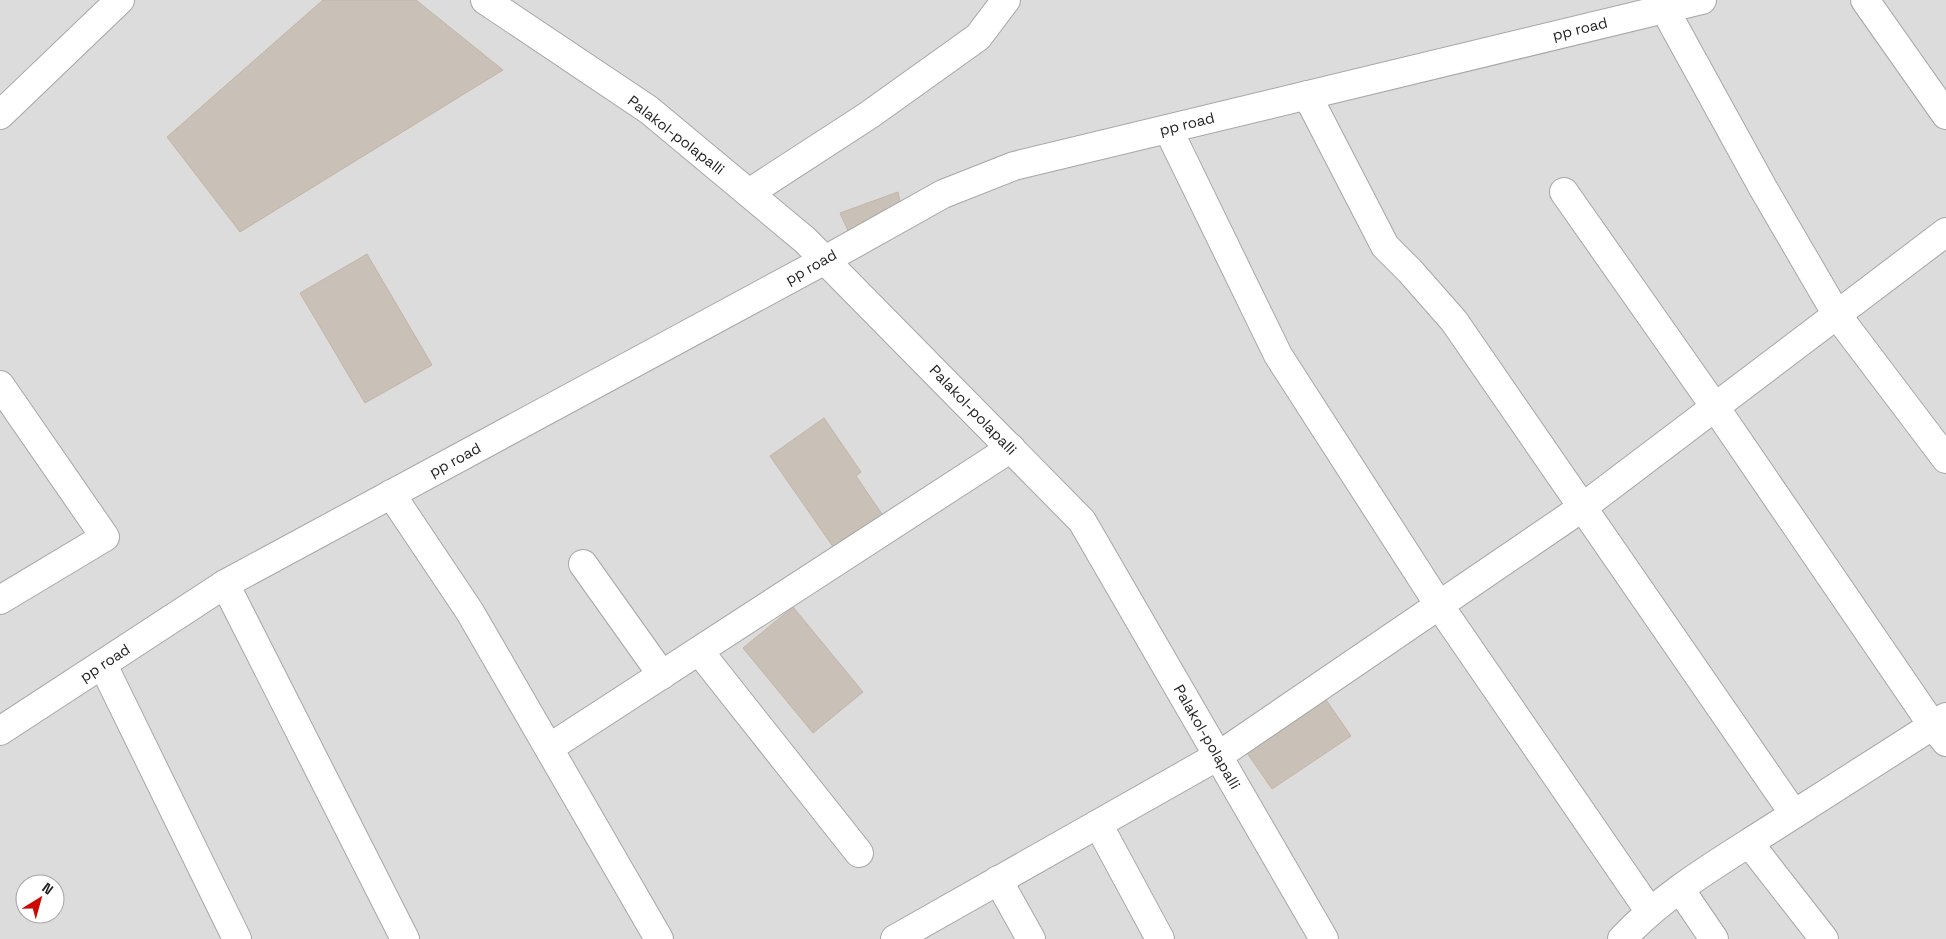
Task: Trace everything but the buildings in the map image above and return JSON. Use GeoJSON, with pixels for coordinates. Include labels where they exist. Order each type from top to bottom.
{"type":"FeatureCollection","features":[{"type":"Feature","properties":{"kind":"street"},"geometry":{"type":"LineString","coordinates":[[0,116],[120,0]]}},
{"type":"Feature","properties":{"kind":"street","name":"Palakol-polapalli"},"geometry":{"type":"LineString","coordinates":[[486,0],[649,110],[805,240],[1082,521],[1324,939]]}},
{"type":"Feature","properties":{"kind":"street"},"geometry":{"type":"LineString","coordinates":[[749,193],[869,115],[978,37],[1006,0]]}},
{"type":"Feature","properties":{"kind":"street","name":"pp road"},"geometry":{"type":"LineString","coordinates":[[0,731],[225,584],[825,260],[943,194],[1006,170],[1702,0]]}},
{"type":"Feature","properties":{"kind":"street"},"geometry":{"type":"LineString","coordinates":[[1865,0],[1946,115]]}},
{"type":"Feature","properties":{"kind":"street"},"geometry":{"type":"LineString","coordinates":[[1664,8],[1763,188],[1837,314],[1946,459]]}},
{"type":"Feature","properties":{"kind":"street"},"geometry":{"type":"LineString","coordinates":[[1307,95],[1384,246],[1410,271],[1454,320],[1794,814]]}},
{"type":"Feature","properties":{"kind":"street"},"geometry":{"type":"LineString","coordinates":[[1168,129],[1278,355],[1439,605],[1650,912]]}},
{"type":"Feature","properties":{"kind":"street"},"geometry":{"type":"LineString","coordinates":[[1564,192],[1942,728],[1794,814],[1749,843],[1650,912],[1622,939]]}},
{"type":"Feature","properties":{"kind":"street"},"geometry":{"type":"LineString","coordinates":[[895,939],[1218,756],[1583,507],[1946,232]]}},
{"type":"Feature","properties":{"kind":"street"},"geometry":{"type":"LineString","coordinates":[[0,385],[105,537],[0,600]]}},
{"type":"Feature","properties":{"kind":"street"},"geometry":{"type":"LineString","coordinates":[[549,748],[1011,448]]}},
{"type":"Feature","properties":{"kind":"street"},"geometry":{"type":"LineString","coordinates":[[392,494],[470,612],[659,939]]}},
{"type":"Feature","properties":{"kind":"street"},"geometry":{"type":"LineString","coordinates":[[582,564],[662,675]]}},
{"type":"Feature","properties":{"kind":"street"},"geometry":{"type":"LineString","coordinates":[[225,584],[405,939]]}},
{"type":"Feature","properties":{"kind":"street"},"geometry":{"type":"LineString","coordinates":[[699,650],[859,852]]}},
{"type":"Feature","properties":{"kind":"street"},"geometry":{"type":"LineString","coordinates":[[103,665],[237,939]]}},
{"type":"Feature","properties":{"kind":"street"},"geometry":{"type":"LineString","coordinates":[[1098,824],[1160,939]]}},
{"type":"Feature","properties":{"kind":"street"},"geometry":{"type":"LineString","coordinates":[[1749,843],[1824,939]]}},
{"type":"Feature","properties":{"kind":"street"},"geometry":{"type":"LineString","coordinates":[[998,880],[1031,939]]}},
{"type":"Feature","properties":{"kind":"street"},"geometry":{"type":"LineString","coordinates":[[1680,890],[1714,939]]}},
{"type":"Feature","properties":{"kind":"shaded area"},"geometry":{"type":"Polygon","coordinates":[[[0,0],[1946,0],[1946,939],[0,939],[0,0]]]}}]}
